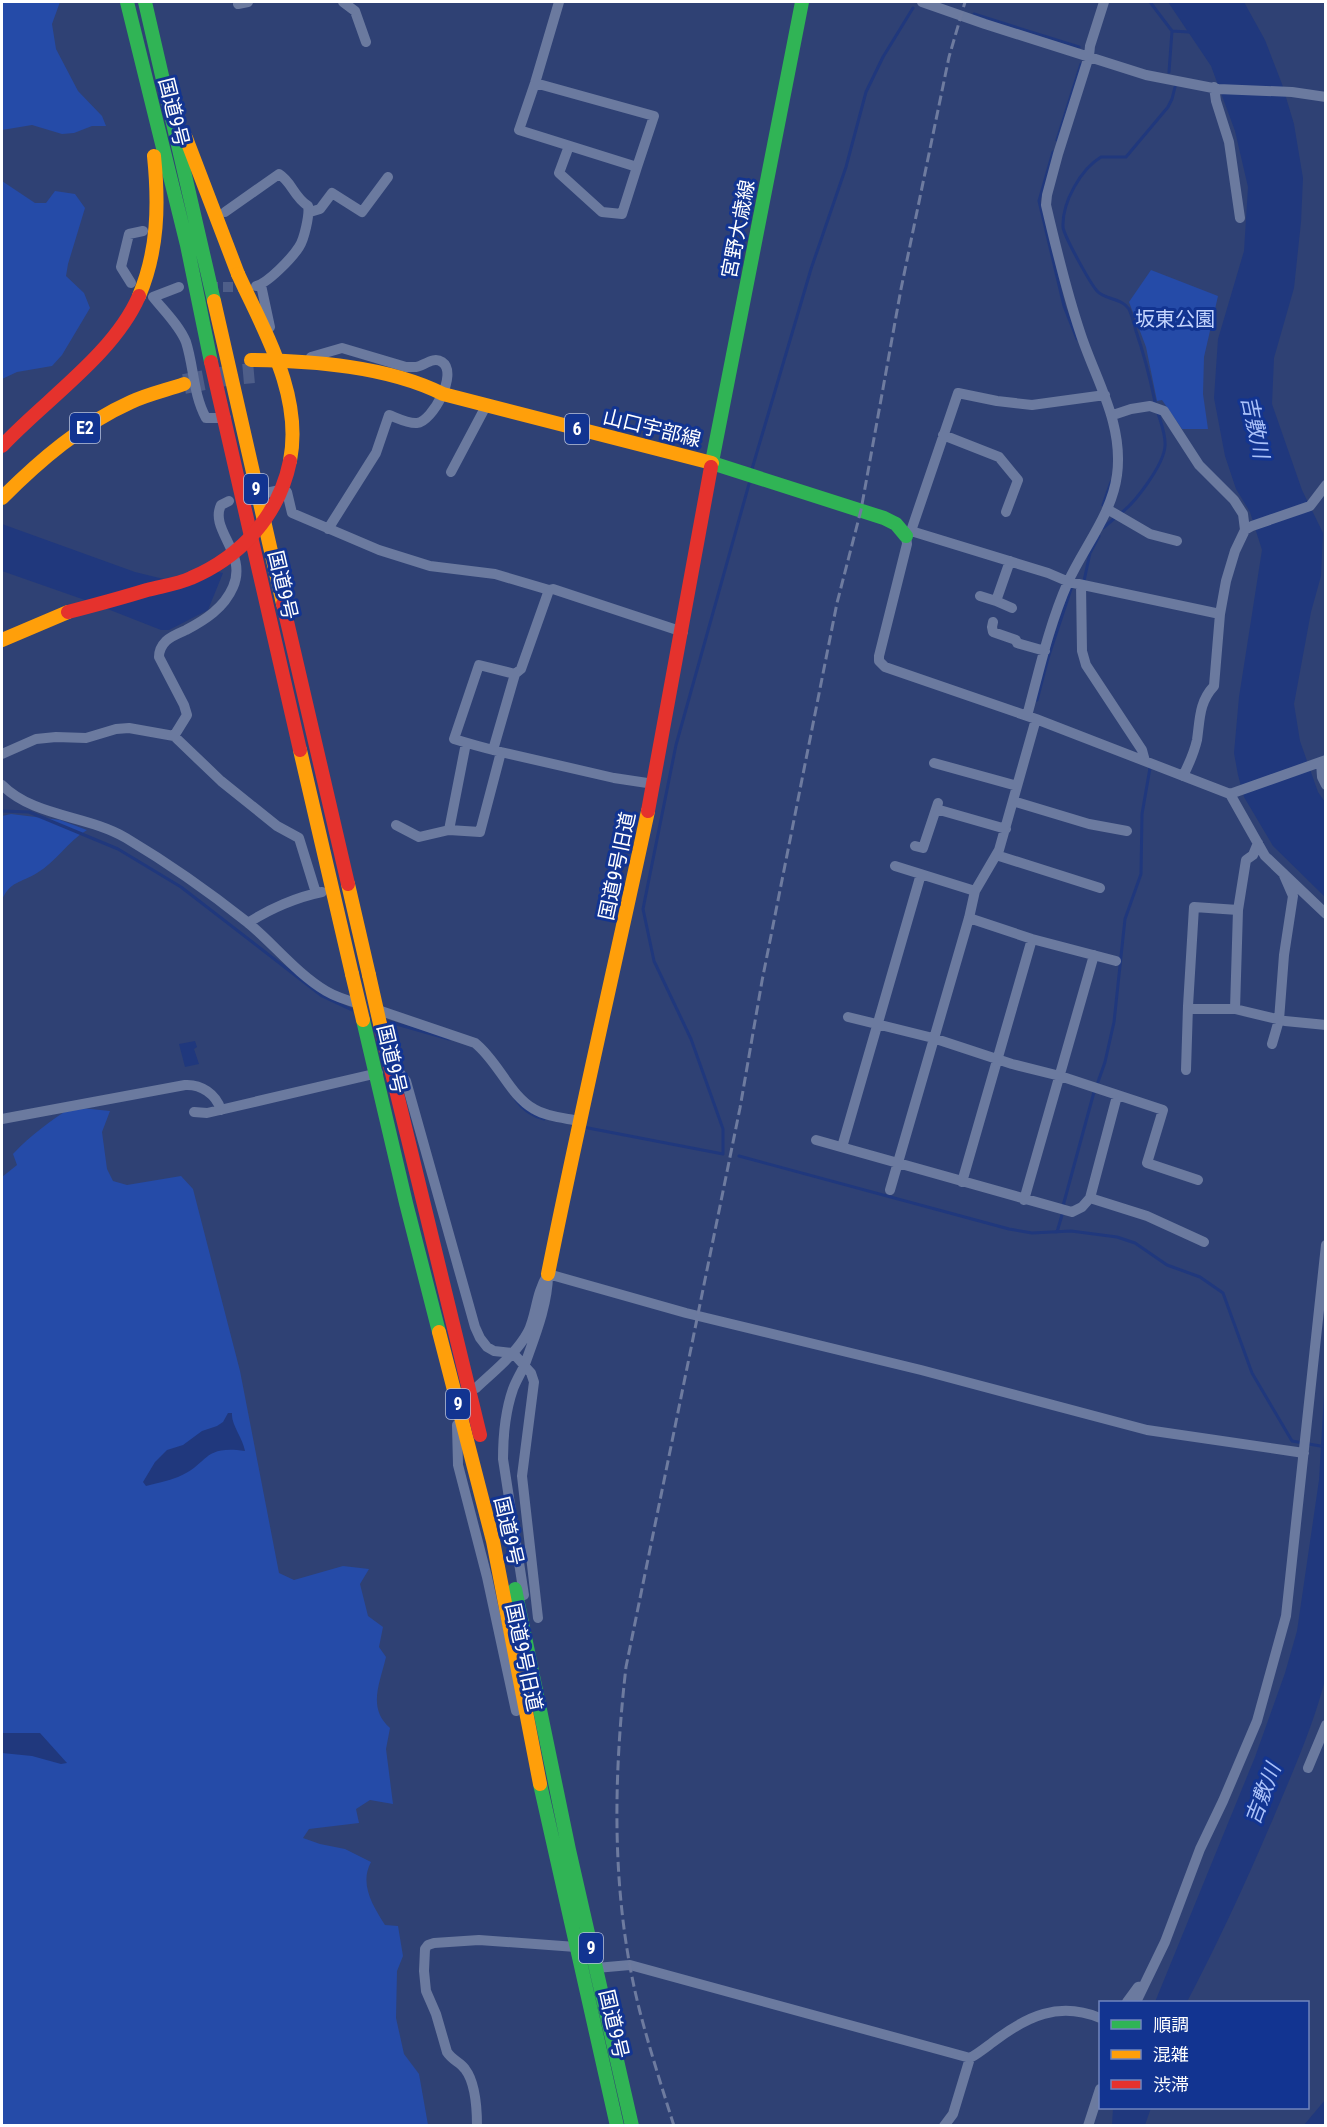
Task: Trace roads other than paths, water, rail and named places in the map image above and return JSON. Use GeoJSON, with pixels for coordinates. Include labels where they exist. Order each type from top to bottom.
{"type":"FeatureCollection","features":[{"type":"Feature","properties":{"kind":"main road"},"geometry":{"type":"LineString","coordinates":[[2,446],[32,414],[109,343],[125,323],[147,278],[154,253],[158,204],[155,165],[123,2]]}},
{"type":"Feature","properties":{"kind":"main road","name":"国道9号"},"geometry":{"type":"LineString","coordinates":[[127,2],[187,245],[224,419],[375,1073],[425,1281],[493,1540],[541,1791],[617,2126]]}},
{"type":"Feature","properties":{"kind":"main road","name":"国道9号"},"geometry":{"type":"LineString","coordinates":[[145,2],[390,1070],[487,1463],[569,1850],[632,2126]]}},
{"type":"Feature","properties":{"kind":"main road","name":"宮野大歳線"},"geometry":{"type":"LineString","coordinates":[[712,463],[802,2]]}},
{"type":"Feature","properties":{"kind":"main road"},"geometry":{"type":"LineString","coordinates":[[2,640],[68,612],[188,579],[210,569],[246,544],[271,514],[285,483],[294,442],[287,390],[275,356],[238,274],[164,83]]}},
{"type":"Feature","properties":{"kind":"main road","name":"山口宇部線"},"geometry":{"type":"LineString","coordinates":[[253,367],[305,361],[346,366],[424,384],[443,394],[486,406],[712,463],[884,518],[909,534]]}},
{"type":"Feature","properties":{"kind":"main road","name":"E2"},"geometry":{"type":"LineString","coordinates":[[2,482],[35,449],[74,420],[127,391],[184,378],[133,401],[84,429],[46,456],[2,498]]}},
{"type":"Feature","properties":{"kind":"main road","name":"国道9号旧道"},"geometry":{"type":"LineString","coordinates":[[548,1274],[579,1121],[603,1022],[654,784],[712,463]]}},
{"type":"Feature","properties":{"kind":"street"},"geometry":{"type":"LineString","coordinates":[[343,2],[355,10],[366,42]]}},
{"type":"Feature","properties":{"kind":"street"},"geometry":{"type":"LineString","coordinates":[[559,2],[519,130],[637,167]]}},
{"type":"Feature","properties":{"kind":"street"},"geometry":{"type":"LineString","coordinates":[[922,2],[1146,75],[1216,88],[1292,92],[1326,97]]}},
{"type":"Feature","properties":{"kind":"street"},"geometry":{"type":"LineString","coordinates":[[890,1190],[975,891],[996,855],[1006,829],[1054,619],[1069,582],[1107,508],[1117,476],[1118,450],[1113,415],[1083,342],[1069,299],[1046,205],[1058,154],[1104,2]]}},
{"type":"Feature","properties":{"kind":"street"},"geometry":{"type":"LineString","coordinates":[[535,83],[654,116],[622,214],[602,212],[559,173],[569,146]]}},
{"type":"Feature","properties":{"kind":"street"},"geometry":{"type":"LineString","coordinates":[[1216,88],[1216,101],[1229,142],[1240,218]]}},
{"type":"Feature","properties":{"kind":"street"},"geometry":{"type":"LineString","coordinates":[[225,212],[279,174],[285,178],[299,200],[308,206],[310,212],[300,247],[282,267],[255,286],[272,335],[288,355],[315,357],[342,348],[406,367],[416,367],[435,360],[442,362],[448,369],[449,377],[443,394],[424,421],[415,424],[389,416],[376,453],[328,529]]}},
{"type":"Feature","properties":{"kind":"street"},"geometry":{"type":"LineString","coordinates":[[310,212],[320,210],[332,193],[362,212],[388,177]]}},
{"type":"Feature","properties":{"kind":"street"},"geometry":{"type":"LineString","coordinates":[[131,283],[121,267],[129,234],[143,231]]}},
{"type":"Feature","properties":{"kind":"street"},"geometry":{"type":"LineString","coordinates":[[179,287],[153,297],[176,324],[185,342],[198,404],[206,418],[224,419],[239,414]]}},
{"type":"Feature","properties":{"kind":"street"},"geometry":{"type":"LineString","coordinates":[[1105,395],[1032,405],[958,393],[909,534],[879,661],[885,667],[1031,718],[1183,776],[1234,792],[1323,761],[1322,777],[1326,785]]}},
{"type":"Feature","properties":{"kind":"street"},"geometry":{"type":"LineString","coordinates":[[451,472],[486,406]]}},
{"type":"Feature","properties":{"kind":"street"},"geometry":{"type":"LineString","coordinates":[[1113,415],[1150,406],[1164,411],[1199,465],[1241,509],[1248,528]]}},
{"type":"Feature","properties":{"kind":"street"},"geometry":{"type":"LineString","coordinates":[[943,435],[999,457],[1018,480],[1006,512]]}},
{"type":"Feature","properties":{"kind":"street"},"geometry":{"type":"LineString","coordinates":[[1183,776],[1197,739],[1200,710],[1214,686],[1221,614],[1234,551],[1248,528],[1310,506],[1326,485]]}},
{"type":"Feature","properties":{"kind":"street"},"geometry":{"type":"LineString","coordinates":[[266,493],[280,490],[287,492],[292,513],[379,550],[430,566],[495,574],[549,590],[553,589],[683,632]]}},
{"type":"Feature","properties":{"kind":"street"},"geometry":{"type":"LineString","coordinates":[[174,736],[187,715],[159,657],[160,649],[166,640],[199,623],[214,612],[232,588],[236,575],[236,562],[230,543],[218,523],[218,510],[221,505],[229,501]]}},
{"type":"Feature","properties":{"kind":"street"},"geometry":{"type":"LineString","coordinates":[[1107,508],[1149,534],[1177,541]]}},
{"type":"Feature","properties":{"kind":"street"},"geometry":{"type":"LineString","coordinates":[[909,534],[1010,561],[1069,582],[1221,614]]}},
{"type":"Feature","properties":{"kind":"street"},"geometry":{"type":"LineString","coordinates":[[996,601],[1010,561]]}},
{"type":"Feature","properties":{"kind":"street"},"geometry":{"type":"LineString","coordinates":[[1081,585],[1082,651],[1086,665],[1142,750],[1145,761]]}},
{"type":"Feature","properties":{"kind":"street"},"geometry":{"type":"LineString","coordinates":[[396,825],[419,837],[449,830],[480,832],[515,674],[521,669],[549,590]]}},
{"type":"Feature","properties":{"kind":"street"},"geometry":{"type":"LineString","coordinates":[[980,596],[1012,608]]}},
{"type":"Feature","properties":{"kind":"street"},"geometry":{"type":"LineString","coordinates":[[993,622],[993,632],[1016,640],[1017,643],[1045,651]]}},
{"type":"Feature","properties":{"kind":"street"},"geometry":{"type":"LineString","coordinates":[[515,674],[479,665],[454,739],[614,778],[654,784]]}},
{"type":"Feature","properties":{"kind":"street"},"geometry":{"type":"LineString","coordinates":[[2,754],[36,739],[86,738],[116,729],[129,728],[174,736],[221,781],[277,826],[299,838],[316,893]]}},
{"type":"Feature","properties":{"kind":"street"},"geometry":{"type":"LineString","coordinates":[[449,830],[466,743]]}},
{"type":"Feature","properties":{"kind":"street"},"geometry":{"type":"LineString","coordinates":[[934,763],[1017,786]]}},
{"type":"Feature","properties":{"kind":"street"},"geometry":{"type":"LineString","coordinates":[[2,784],[9,792],[37,807],[86,821],[123,837],[184,874],[248,923],[327,992],[475,1044],[486,1052],[515,1092],[531,1108],[542,1113],[579,1121]]}},
{"type":"Feature","properties":{"kind":"street"},"geometry":{"type":"LineString","coordinates":[[1234,792],[1265,856],[1326,914]]}},
{"type":"Feature","properties":{"kind":"street"},"geometry":{"type":"LineString","coordinates":[[1013,801],[1089,824],[1127,831]]}},
{"type":"Feature","properties":{"kind":"street"},"geometry":{"type":"LineString","coordinates":[[923,848],[937,806],[1006,829]]}},
{"type":"Feature","properties":{"kind":"street"},"geometry":{"type":"LineString","coordinates":[[1235,1009],[1238,910],[1246,860],[1253,855],[1258,843]]}},
{"type":"Feature","properties":{"kind":"street"},"geometry":{"type":"LineString","coordinates":[[996,855],[1100,888]]}},
{"type":"Feature","properties":{"kind":"street"},"geometry":{"type":"LineString","coordinates":[[895,866],[975,891]]}},
{"type":"Feature","properties":{"kind":"street"},"geometry":{"type":"LineString","coordinates":[[1272,1044],[1279,1020],[1284,955],[1293,896],[1283,873]]}},
{"type":"Feature","properties":{"kind":"street"},"geometry":{"type":"LineString","coordinates":[[842,1147],[921,874]]}},
{"type":"Feature","properties":{"kind":"street"},"geometry":{"type":"LineString","coordinates":[[248,923],[259,915],[316,893],[333,890]]}},
{"type":"Feature","properties":{"kind":"street"},"geometry":{"type":"LineString","coordinates":[[1186,1070],[1194,907],[1238,910]]}},
{"type":"Feature","properties":{"kind":"street"},"geometry":{"type":"LineString","coordinates":[[969,918],[1032,939],[1116,961]]}},
{"type":"Feature","properties":{"kind":"street"},"geometry":{"type":"LineString","coordinates":[[962,1182],[1032,939]]}},
{"type":"Feature","properties":{"kind":"street"},"geometry":{"type":"LineString","coordinates":[[1024,1200],[1094,955]]}},
{"type":"Feature","properties":{"kind":"street"},"geometry":{"type":"LineString","coordinates":[[1188,1009],[1235,1009],[1279,1020],[1326,1025]]}},
{"type":"Feature","properties":{"kind":"street"},"geometry":{"type":"LineString","coordinates":[[848,1017],[933,1038],[1163,1110],[1147,1163],[1198,1180]]}},
{"type":"Feature","properties":{"kind":"street"},"geometry":{"type":"LineString","coordinates":[[194,1112],[207,1113],[390,1070],[399,1072],[405,1081],[480,1338],[487,1347],[495,1351],[513,1353],[531,1373],[534,1382],[522,1476],[538,1618]]}},
{"type":"Feature","properties":{"kind":"street"},"geometry":{"type":"LineString","coordinates":[[2,1119],[185,1085],[203,1087],[219,1104],[221,1110]]}},
{"type":"Feature","properties":{"kind":"street"},"geometry":{"type":"LineString","coordinates":[[816,1140],[1072,1212],[1082,1207],[1090,1198],[1117,1096]]}},
{"type":"Feature","properties":{"kind":"street"},"geometry":{"type":"LineString","coordinates":[[1090,1198],[1147,1216],[1204,1242]]}},
{"type":"Feature","properties":{"kind":"street"},"geometry":{"type":"LineString","coordinates":[[1137,2001],[1165,1942],[1200,1849],[1257,1721],[1286,1616],[1326,1245]]}},
{"type":"Feature","properties":{"kind":"street"},"geometry":{"type":"LineString","coordinates":[[548,1274],[686,1313],[921,1370],[1147,1430],[1304,1451]]}},
{"type":"Feature","properties":{"kind":"street","name":"国道9号旧道"},"geometry":{"type":"LineString","coordinates":[[476,1388],[513,1353],[528,1331],[540,1287],[548,1274]]}},
{"type":"Feature","properties":{"kind":"street","name":"国道9号旧道"},"geometry":{"type":"LineString","coordinates":[[524,1633],[525,1601],[503,1458],[505,1424],[513,1388],[524,1365],[548,1290],[548,1274]]}},
{"type":"Feature","properties":{"kind":"street","name":"国道9号旧道"},"geometry":{"type":"LineString","coordinates":[[458,1424],[458,1465],[487,1577],[528,1764],[541,1791]]}},
{"type":"Feature","properties":{"kind":"street"},"geometry":{"type":"LineString","coordinates":[[1308,1768],[1326,1725]]}},
{"type":"Feature","properties":{"kind":"street"},"geometry":{"type":"LineString","coordinates":[[477,2126],[472,2086],[466,2069],[450,2058],[436,2014],[428,1998],[424,1971],[425,1950],[428,1945],[434,1943],[479,1940],[576,1947]]}},
{"type":"Feature","properties":{"kind":"street"},"geometry":{"type":"LineString","coordinates":[[596,1968],[630,1965],[970,2058]]}},
{"type":"Feature","properties":{"kind":"street"},"geometry":{"type":"LineString","coordinates":[[1128,2001],[1138,1987],[1144,1985]]}},
{"type":"Feature","properties":{"kind":"street"},"geometry":{"type":"LineString","coordinates":[[944,2126],[953,2114],[970,2058],[1022,2023],[1045,2013],[1064,2009],[1084,2011],[1099,2017]]}},
{"type":"Feature","properties":{"kind":"street"},"geometry":{"type":"LineString","coordinates":[[1088,2126],[1099,2095]]}},
{"type":"Feature","properties":{"kind":"water","name":"吉敷川"},"geometry":{"type":"Polygon","coordinates":[[[1168,2],[1244,2],[1265,40],[1294,124],[1303,178],[1301,222],[1294,288],[1274,358],[1272,404],[1302,490],[1323,533],[1321,576],[1311,612],[1294,704],[1300,741],[1318,792],[1325,802],[1325,897],[1273,846],[1244,797],[1234,753],[1239,697],[1262,550],[1250,512],[1236,489],[1225,456],[1214,398],[1218,339],[1244,251],[1248,187],[1235,131],[1211,66],[1168,2]]]}},
{"type":"Feature","properties":{"kind":"water"},"geometry":{"type":"Polygon","coordinates":[[[2,524],[135,572],[184,584],[212,571],[223,573],[208,610],[169,630],[161,630],[2,571],[2,524]]]}},
{"type":"Feature","properties":{"kind":"water"},"geometry":{"type":"Polygon","coordinates":[[[195,1041],[197,1047],[194,1049],[199,1064],[185,1067],[179,1044],[195,1041]]]}},
{"type":"Feature","properties":{"kind":"water","name":"吉敷川"},"geometry":{"type":"Polygon","coordinates":[[[1325,1378],[1326,1676],[1303,1746],[1265,1838],[1222,1933],[1188,2001],[1155,2001],[1255,1757],[1285,1673],[1297,1631],[1319,1480],[1325,1378]]]}},
{"type":"Feature","properties":{"kind":"water"},"geometry":{"type":"Polygon","coordinates":[[[228,1413],[232,1413],[233,1422],[245,1451],[231,1450],[213,1453],[196,1467],[178,1477],[146,1486],[143,1482],[155,1462],[167,1450],[183,1445],[202,1431],[217,1426],[223,1422],[228,1413]]]}},
{"type":"Feature","properties":{"kind":"water"},"geometry":{"type":"Polygon","coordinates":[[[2,1733],[40,1733],[67,1763],[61,1764],[32,1756],[2,1753],[2,1733]]]}},
{"type":"Feature","properties":{"kind":"water"},"geometry":{"type":"Polygon","coordinates":[[[1325,2100],[1325,2125],[1304,2125],[1325,2100]]]}},
{"type":"Feature","properties":{"kind":"water"},"geometry":{"type":"Polygon","coordinates":[[[1113,2109],[1151,2109],[1145,2125],[1112,2126],[1113,2109]]]}},
{"type":"Feature","properties":{"kind":"waterway"},"geometry":{"type":"LineString","coordinates":[[1150,2],[1172,31],[1189,32]]}},
{"type":"Feature","properties":{"kind":"waterway"},"geometry":{"type":"LineString","coordinates":[[752,469],[811,269],[846,167],[866,92],[883,57],[913,8]]}},
{"type":"Feature","properties":{"kind":"waterway"},"geometry":{"type":"LineString","coordinates":[[974,14],[1079,47]]}},
{"type":"Feature","properties":{"kind":"waterway"},"geometry":{"type":"LineString","coordinates":[[1169,72],[1172,31]]}},
{"type":"Feature","properties":{"kind":"waterway"},"geometry":{"type":"LineString","coordinates":[[1057,140],[1081,64]]}},
{"type":"Feature","properties":{"kind":"waterway"},"geometry":{"type":"LineString","coordinates":[[1155,402],[1129,309],[1126,305],[1097,291],[1063,227],[1069,197],[1086,169],[1101,157],[1126,157],[1168,107],[1175,87]]}},
{"type":"Feature","properties":{"kind":"waterway"},"geometry":{"type":"LineString","coordinates":[[1053,152],[1039,201],[1064,306],[1077,339]]}},
{"type":"Feature","properties":{"kind":"waterway"},"geometry":{"type":"LineString","coordinates":[[1121,513],[1134,500],[1160,463],[1165,438],[1158,413]]}},
{"type":"Feature","properties":{"kind":"waterway"},"geometry":{"type":"LineString","coordinates":[[1103,505],[1111,482]]}},
{"type":"Feature","properties":{"kind":"waterway"},"geometry":{"type":"LineString","coordinates":[[583,1127],[723,1154],[723,1129],[691,1039],[654,961],[643,909],[676,745],[749,484]]}},
{"type":"Feature","properties":{"kind":"waterway"},"geometry":{"type":"LineString","coordinates":[[1103,528],[1116,517]]}},
{"type":"Feature","properties":{"kind":"waterway"},"geometry":{"type":"LineString","coordinates":[[1084,581],[1090,553],[1099,536]]}},
{"type":"Feature","properties":{"kind":"waterway"},"geometry":{"type":"LineString","coordinates":[[1037,700],[1071,589]]}},
{"type":"Feature","properties":{"kind":"waterway"},"geometry":{"type":"LineString","coordinates":[[1098,1082],[1114,1022],[1125,919],[1141,874],[1142,814],[1150,768]]}},
{"type":"Feature","properties":{"kind":"waterway"},"geometry":{"type":"LineString","coordinates":[[2,811],[29,812],[118,849],[181,887],[322,996],[352,1010]]}},
{"type":"Feature","properties":{"kind":"waterway"},"geometry":{"type":"LineString","coordinates":[[386,1021],[449,1039]]}},
{"type":"Feature","properties":{"kind":"waterway"},"geometry":{"type":"LineString","coordinates":[[1063,1206],[1094,1092]]}},
{"type":"Feature","properties":{"kind":"waterway"},"geometry":{"type":"LineString","coordinates":[[516,1100],[528,1112],[544,1119]]}},
{"type":"Feature","properties":{"kind":"waterway"},"geometry":{"type":"LineString","coordinates":[[739,1156],[1009,1229],[1032,1233],[1071,1231],[1117,1237],[1135,1243],[1167,1265],[1200,1277],[1223,1293],[1252,1373],[1292,1441],[1326,1447]]}},
{"type":"Feature","properties":{"kind":"waterway"},"geometry":{"type":"LineString","coordinates":[[1057,1232],[1062,1215]]}},
{"type":"Feature","properties":{"kind":"tunnel"},"geometry":{"type":"LineString","coordinates":[[208,287],[247,287]]}},
{"type":"Feature","properties":{"kind":"tunnel"},"geometry":{"type":"LineString","coordinates":[[184,384],[254,373]]}},
{"type":"Feature","properties":{"kind":"railway"},"geometry":{"type":"LineString","coordinates":[[674,2126],[640,2012],[631,1969],[619,1883],[617,1796],[626,1667],[740,1108],[762,981],[837,603],[861,510],[901,289],[949,57],[965,2]]}},
{"type":"Feature","properties":{"kind":"park label","name":"坂東公園"},"geometry":{"type":"Point","coordinates":[1175,319]}}]}
